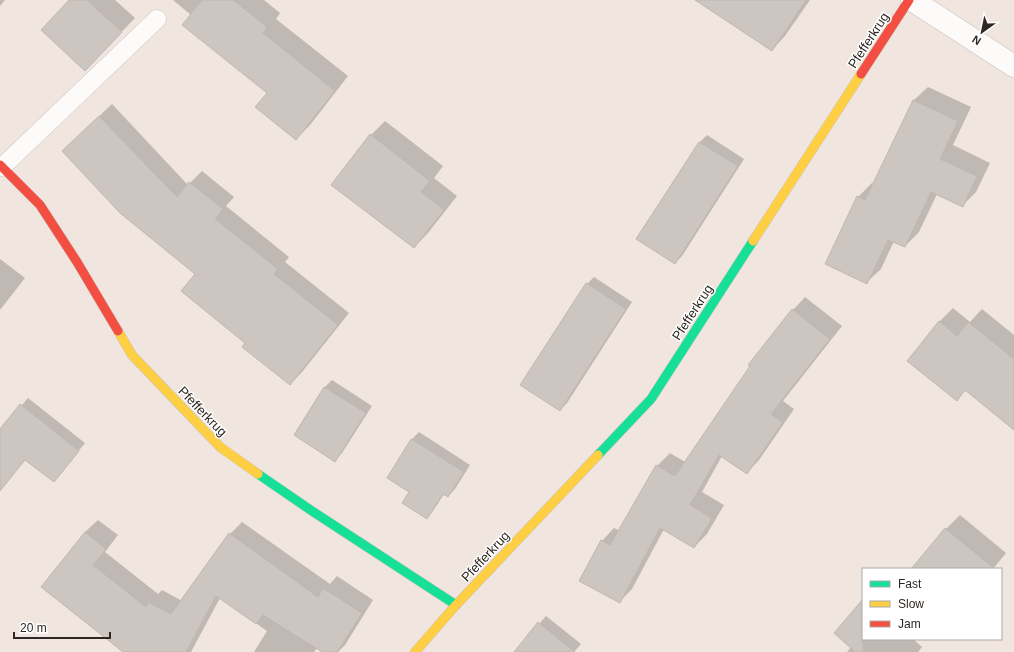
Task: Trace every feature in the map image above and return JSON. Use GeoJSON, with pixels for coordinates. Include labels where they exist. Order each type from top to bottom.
{"type":"FeatureCollection","features":[{"type":"Feature","properties":{"kind":"street","name":"Pfefferkrug"},"geometry":{"type":"LineString","coordinates":[[415,652],[456,605],[651,399],[909,0]]}},
{"type":"Feature","properties":{"kind":"street"},"geometry":{"type":"LineString","coordinates":[[912,0],[1014,66]]}},
{"type":"Feature","properties":{"kind":"street","name":"Pfefferkrug"},"geometry":{"type":"LineString","coordinates":[[1,166],[40,204],[77,262],[132,355],[220,447],[312,512],[456,605]]}},
{"type":"Feature","properties":{"kind":"lane"},"geometry":{"type":"LineString","coordinates":[[1,166],[157,19]]}},
{"type":"Feature","properties":{"kind":"building"},"geometry":{"type":"Polygon","coordinates":[[[69,0],[87,0],[122,32],[85,71],[41,30],[69,0]]]}},
{"type":"Feature","properties":{"kind":"building"},"geometry":{"type":"Polygon","coordinates":[[[202,0],[233,0],[267,27],[263,33],[335,91],[296,140],[255,107],[267,93],[182,25],[202,0]]]}},
{"type":"Feature","properties":{"kind":"building"},"geometry":{"type":"Polygon","coordinates":[[[695,0],[806,0],[772,51],[695,0]]]}},
{"type":"Feature","properties":{"kind":"building"},"geometry":{"type":"Polygon","coordinates":[[[913,100],[958,121],[940,159],[977,176],[963,207],[931,192],[905,247],[888,240],[867,284],[825,264],[857,196],[865,200],[913,100]]]}},
{"type":"Feature","properties":{"kind":"building"},"geometry":{"type":"Polygon","coordinates":[[[99,116],[177,197],[189,182],[223,209],[215,219],[278,269],[274,274],[338,325],[290,385],[242,347],[245,343],[181,291],[195,274],[120,213],[62,151],[99,116]]]}},
{"type":"Feature","properties":{"kind":"building"},"geometry":{"type":"Polygon","coordinates":[[[370,134],[430,181],[421,192],[444,210],[414,248],[331,185],[370,134]]]}},
{"type":"Feature","properties":{"kind":"building"},"geometry":{"type":"Polygon","coordinates":[[[699,142],[738,166],[675,264],[636,239],[699,142]]]}},
{"type":"Feature","properties":{"kind":"building"},"geometry":{"type":"Polygon","coordinates":[[[586,283],[626,309],[560,411],[520,385],[586,283]]]}},
{"type":"Feature","properties":{"kind":"building"},"geometry":{"type":"Polygon","coordinates":[[[792,309],[830,339],[771,414],[783,422],[747,474],[719,455],[690,505],[712,518],[694,548],[660,528],[620,603],[579,581],[601,540],[610,545],[656,465],[675,476],[750,366],[748,365],[792,309]]]}},
{"type":"Feature","properties":{"kind":"building"},"geometry":{"type":"Polygon","coordinates":[[[939,321],[957,336],[968,322],[1014,359],[1014,430],[965,390],[957,401],[907,361],[939,321]]]}},
{"type":"Feature","properties":{"kind":"building"},"geometry":{"type":"Polygon","coordinates":[[[324,387],[366,413],[335,462],[294,435],[324,387]]]}},
{"type":"Feature","properties":{"kind":"building"},"geometry":{"type":"Polygon","coordinates":[[[20,404],[79,451],[54,482],[25,460],[0,491],[0,429],[20,404]]]}},
{"type":"Feature","properties":{"kind":"building"},"geometry":{"type":"Polygon","coordinates":[[[411,439],[464,472],[448,497],[443,494],[427,519],[402,503],[409,492],[387,478],[411,439]]]}},
{"type":"Feature","properties":{"kind":"building"},"geometry":{"type":"Polygon","coordinates":[[[945,528],[994,568],[912,568],[945,528]]]}},
{"type":"Feature","properties":{"kind":"building"},"geometry":{"type":"Polygon","coordinates":[[[85,532],[106,549],[93,565],[146,607],[148,602],[171,614],[229,533],[318,597],[323,588],[362,613],[337,652],[322,652],[263,615],[256,624],[216,596],[186,652],[123,652],[41,587],[85,532]]]}},
{"type":"Feature","properties":{"kind":"building"},"geometry":{"type":"Polygon","coordinates":[[[862,600],[863,652],[855,652],[834,633],[862,600]]]}},
{"type":"Feature","properties":{"kind":"building"},"geometry":{"type":"Polygon","coordinates":[[[538,622],[575,652],[514,652],[538,622]]]}},
{"type":"Feature","properties":{"kind":"traffic: fast"},"geometry":{"type":"LineString","coordinates":[[598,455],[651,399],[753,241]]}},
{"type":"Feature","properties":{"kind":"traffic: fast"},"geometry":{"type":"LineString","coordinates":[[258,474],[456,605]]}},
{"type":"Feature","properties":{"kind":"traffic: slow"},"geometry":{"type":"LineString","coordinates":[[753,241],[861,74]]}},
{"type":"Feature","properties":{"kind":"traffic: slow"},"geometry":{"type":"LineString","coordinates":[[118,331],[132,355],[220,447],[258,474]]}},
{"type":"Feature","properties":{"kind":"traffic: slow"},"geometry":{"type":"LineString","coordinates":[[415,652],[456,605],[598,455]]}},
{"type":"Feature","properties":{"kind":"traffic: jam"},"geometry":{"type":"LineString","coordinates":[[861,74],[909,0]]}},
{"type":"Feature","properties":{"kind":"traffic: jam"},"geometry":{"type":"LineString","coordinates":[[0,165],[40,205],[77,262],[118,331]]}}]}
